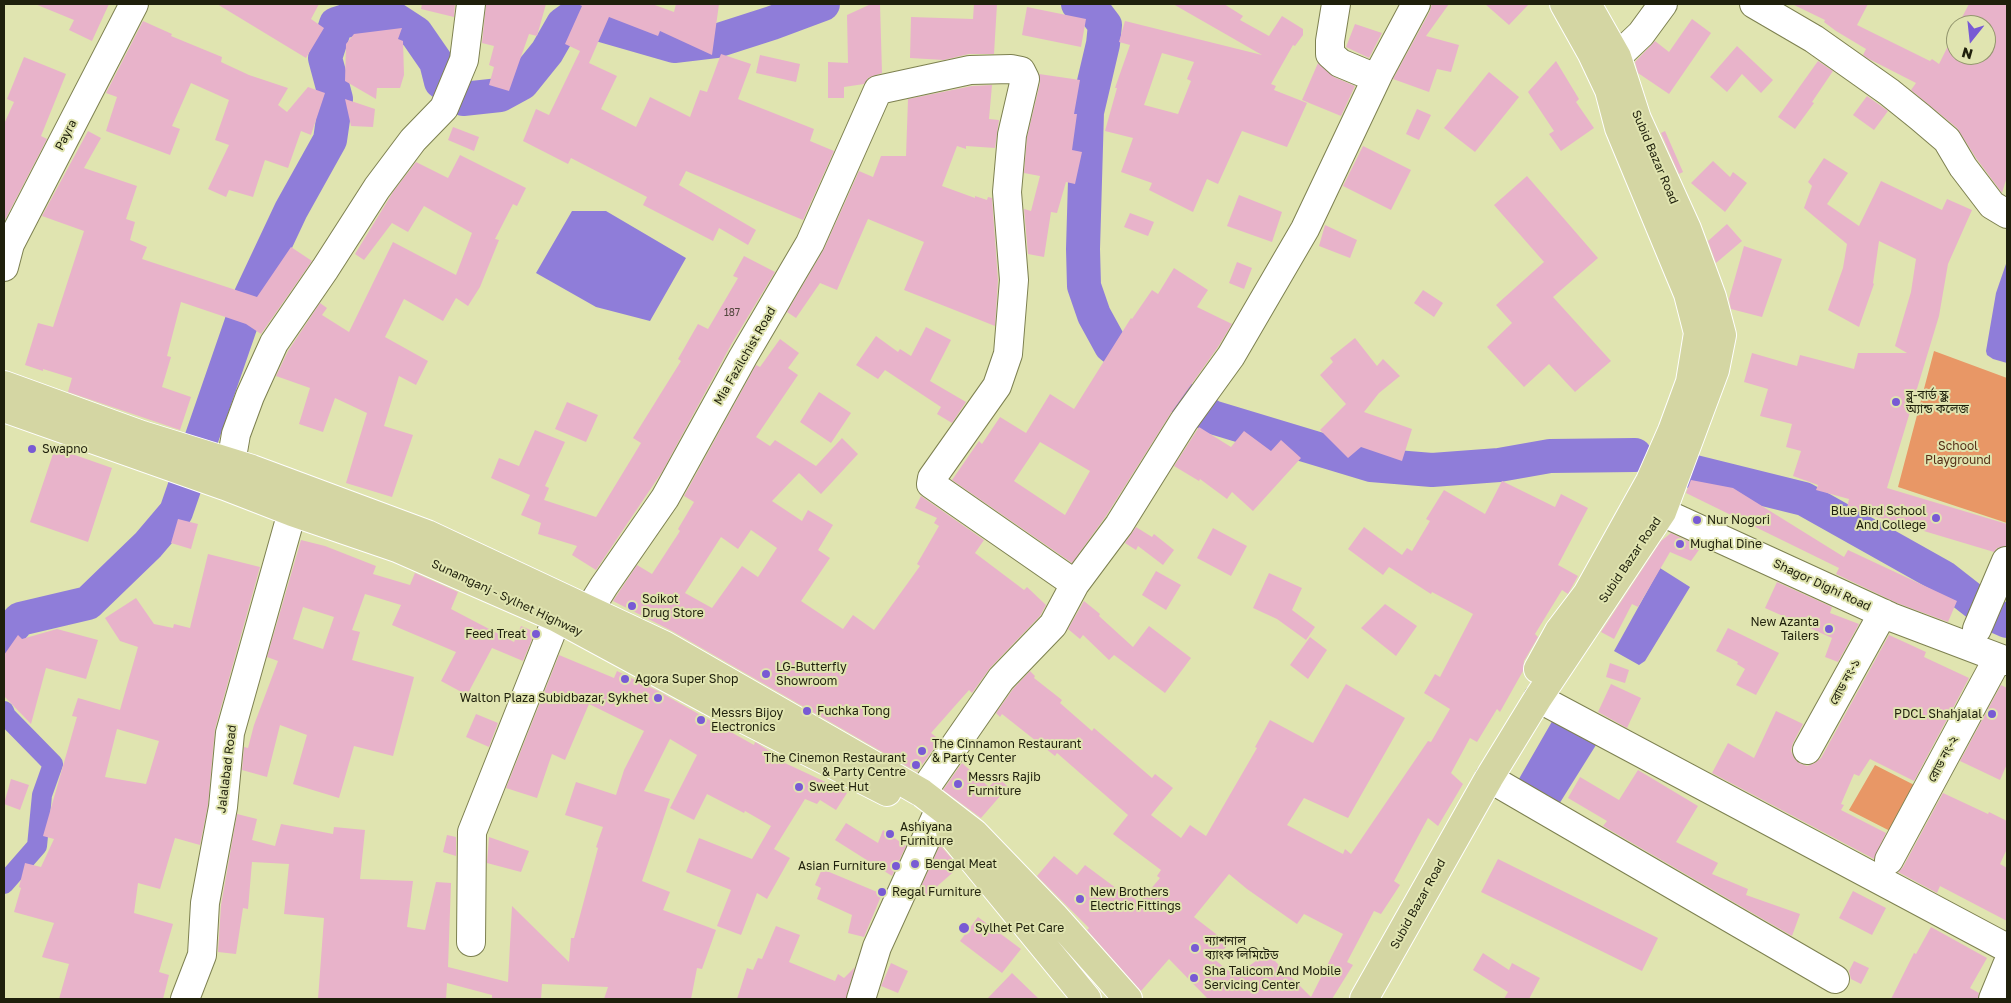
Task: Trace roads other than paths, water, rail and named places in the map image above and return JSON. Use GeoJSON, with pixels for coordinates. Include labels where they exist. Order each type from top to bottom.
{"type":"FeatureCollection","features":[{"type":"Feature","properties":{"kind":"main road","name":"Subid Bazar Road"},"geometry":{"type":"LineString","coordinates":[[1564,4],[1609,64]]}},
{"type":"Feature","properties":{"kind":"main road","name":"Subid Bazar Road"},"geometry":{"type":"LineString","coordinates":[[1364,999],[1488,778],[1538,698],[1652,506],[1715,370],[1722,335],[1712,297],[1687,229],[1637,119],[1609,64],[1587,4]]}},
{"type":"Feature","properties":{"kind":"main road","name":"Sunamganj - Sylhet Highway"},"geometry":{"type":"LineString","coordinates":[[4,385],[139,445]]}},
{"type":"Feature","properties":{"kind":"main road","name":"Sunamganj - Sylhet Highway"},"geometry":{"type":"LineString","coordinates":[[4,408],[139,445],[427,534],[664,645],[922,793],[974,833],[1055,916],[1128,999]]}},
{"type":"Feature","properties":{"kind":"main road","name":"Sunamganj - Sylhet Highway"},"geometry":{"type":"LineString","coordinates":[[228,474],[292,512],[397,548],[557,618],[736,715],[936,817],[1087,999]]}},
{"type":"Feature","properties":{"kind":"main road","name":"Subid Bazar Road"},"geometry":{"type":"LineString","coordinates":[[1348,999],[1559,631],[1652,506]]}},
{"type":"Feature","properties":{"kind":"street","name":"Payra"},"geometry":{"type":"LineString","coordinates":[[4,267],[10,244],[134,4]]}},
{"type":"Feature","properties":{"kind":"street"},"geometry":{"type":"LineString","coordinates":[[228,474],[236,434],[250,396],[274,343],[377,188],[413,140],[444,108],[464,60],[471,4]]}},
{"type":"Feature","properties":{"kind":"street"},"geometry":{"type":"LineString","coordinates":[[1336,4],[1330,41],[1330,54],[1340,63],[1376,78]]}},
{"type":"Feature","properties":{"kind":"street"},"geometry":{"type":"LineString","coordinates":[[922,793],[1000,679],[1053,625],[1075,584],[1119,525],[1184,421],[1231,356],[1305,229],[1376,78],[1416,4]]}},
{"type":"Feature","properties":{"kind":"street"},"geometry":{"type":"LineString","coordinates":[[1609,64],[1641,34],[1663,4]]}},
{"type":"Feature","properties":{"kind":"street"},"geometry":{"type":"LineString","coordinates":[[1754,4],[1866,74],[1947,140],[1992,205],[2007,214]]}},
{"type":"Feature","properties":{"kind":"street","name":"Mia Fazilchist Road"},"geometry":{"type":"LineString","coordinates":[[589,610],[665,498],[743,357],[810,243],[878,90],[970,70],[1012,69],[1021,71],[1025,79],[1012,135],[1007,192],[1014,280],[1008,354],[997,386],[932,478],[931,484],[1075,584]]}},
{"type":"Feature","properties":{"kind":"street","name":"Shagor Dighi Road"},"geometry":{"type":"LineString","coordinates":[[1652,506],[1883,613],[2003,659]]}},
{"type":"Feature","properties":{"kind":"street","name":"Jalalabad Road"},"geometry":{"type":"LineString","coordinates":[[185,999],[202,955],[206,903],[223,807],[230,733],[292,512]]}},
{"type":"Feature","properties":{"kind":"street"},"geometry":{"type":"LineString","coordinates":[[1977,629],[2006,561]]}},
{"type":"Feature","properties":{"kind":"street","name":"রোড নং-১"},"geometry":{"type":"LineString","coordinates":[[1807,750],[1883,613]]}},
{"type":"Feature","properties":{"kind":"street"},"geometry":{"type":"LineString","coordinates":[[471,942],[472,832],[557,618]]}},
{"type":"Feature","properties":{"kind":"street","name":"রোড নং-২"},"geometry":{"type":"LineString","coordinates":[[1889,860],[2003,659]]}},
{"type":"Feature","properties":{"kind":"street"},"geometry":{"type":"LineString","coordinates":[[1538,698],[2007,948]]}},
{"type":"Feature","properties":{"kind":"street"},"geometry":{"type":"LineString","coordinates":[[1488,778],[1835,979]]}},
{"type":"Feature","properties":{"kind":"street"},"geometry":{"type":"LineString","coordinates":[[861,999],[878,947],[936,817]]}},
{"type":"Feature","properties":{"kind":"street"},"geometry":{"type":"LineString","coordinates":[[1992,999],[2007,966]]}},
{"type":"Feature","properties":{"kind":"waterway"},"geometry":{"type":"LineString","coordinates":[[463,99],[500,95],[522,83],[547,52],[563,24],[570,19],[587,21],[674,46],[716,41],[823,4]]}},
{"type":"Feature","properties":{"kind":"waterway"},"geometry":{"type":"LineString","coordinates":[[1078,4],[1092,8],[1105,25],[1103,44],[1087,112],[1083,249],[1084,286],[1094,315],[1111,346],[1175,394],[1212,417],[1371,465],[1432,470],[1499,465],[1550,456],[1635,455]]}},
{"type":"Feature","properties":{"kind":"waterway"},"geometry":{"type":"LineString","coordinates":[[4,637],[20,619],[88,603],[148,545],[176,512],[251,295],[291,210],[330,140],[336,99],[325,58],[336,24],[358,17],[390,16],[416,33],[436,62],[441,82]]}},
{"type":"Feature","properties":{"kind":"waterway"},"geometry":{"type":"LineString","coordinates":[[1691,471],[1804,499],[1943,577],[1989,613],[2007,621]]}},
{"type":"Feature","properties":{"kind":"waterway"},"geometry":{"type":"LineString","coordinates":[[4,711],[6,716],[53,764],[42,795],[37,846],[4,884]]}},
{"type":"Feature","properties":{"kind":"place","name":"ব্লু-বার্ড স্কুল অ্যান্ড কলেজ"},"geometry":{"type":"Point","coordinates":[1896,402]}},
{"type":"Feature","properties":{"kind":"place","name":"Swapno"},"geometry":{"type":"Point","coordinates":[32,449]}},
{"type":"Feature","properties":{"kind":"place","name":"Blue Bird School And College"},"geometry":{"type":"Point","coordinates":[1936,518]}},
{"type":"Feature","properties":{"kind":"place","name":"Nur Nogori"},"geometry":{"type":"Point","coordinates":[1697,520]}},
{"type":"Feature","properties":{"kind":"place","name":"Mughal Dine"},"geometry":{"type":"Point","coordinates":[1680,544]}},
{"type":"Feature","properties":{"kind":"place","name":"Soikot Drug Store"},"geometry":{"type":"Point","coordinates":[632,606]}},
{"type":"Feature","properties":{"kind":"place","name":"New Azanta Tailers"},"geometry":{"type":"Point","coordinates":[1829,629]}},
{"type":"Feature","properties":{"kind":"place","name":"Feed Treat"},"geometry":{"type":"Point","coordinates":[536,634]}},
{"type":"Feature","properties":{"kind":"place","name":"LG-Butterfly Showroom"},"geometry":{"type":"Point","coordinates":[766,674]}},
{"type":"Feature","properties":{"kind":"place","name":"Agora Super Shop"},"geometry":{"type":"Point","coordinates":[625,679]}},
{"type":"Feature","properties":{"kind":"place","name":"Walton Plaza Subidbazar, Sykhet"},"geometry":{"type":"Point","coordinates":[658,698]}},
{"type":"Feature","properties":{"kind":"place","name":"Fuchka Tong"},"geometry":{"type":"Point","coordinates":[807,711]}},
{"type":"Feature","properties":{"kind":"place","name":"PDCL Shahjalal"},"geometry":{"type":"Point","coordinates":[1992,714]}},
{"type":"Feature","properties":{"kind":"place","name":"Messrs Bijoy Electronics"},"geometry":{"type":"Point","coordinates":[701,720]}},
{"type":"Feature","properties":{"kind":"place","name":"The Cinnamon Restaurant & Party Center"},"geometry":{"type":"Point","coordinates":[922,751]}},
{"type":"Feature","properties":{"kind":"place","name":"The Cinemon Restaurant & Party Centre"},"geometry":{"type":"Point","coordinates":[916,765]}},
{"type":"Feature","properties":{"kind":"place","name":"Messrs Rajib Furniture"},"geometry":{"type":"Point","coordinates":[958,784]}},
{"type":"Feature","properties":{"kind":"place","name":"Sweet Hut"},"geometry":{"type":"Point","coordinates":[799,787]}},
{"type":"Feature","properties":{"kind":"place","name":"Ashiyana Furniture"},"geometry":{"type":"Point","coordinates":[890,834]}},
{"type":"Feature","properties":{"kind":"place","name":"Bengal Meat"},"geometry":{"type":"Point","coordinates":[915,864]}},
{"type":"Feature","properties":{"kind":"place","name":"Asian Furniture"},"geometry":{"type":"Point","coordinates":[896,866]}},
{"type":"Feature","properties":{"kind":"place","name":"Regal Furniture"},"geometry":{"type":"Point","coordinates":[882,892]}},
{"type":"Feature","properties":{"kind":"place","name":"New Brothers Electric Fittings"},"geometry":{"type":"Point","coordinates":[1080,899]}},
{"type":"Feature","properties":{"kind":"place","name":"Sylhet Pet Care"},"geometry":{"type":"Point","coordinates":[964,928]}},
{"type":"Feature","properties":{"kind":"place","name":"ন্যাশনাল ব্যাংক লিমিটেড"},"geometry":{"type":"Point","coordinates":[1195,948]}},
{"type":"Feature","properties":{"kind":"place","name":"Sha Talicom And Mobile Servicing Center"},"geometry":{"type":"Point","coordinates":[1194,978]}},
{"type":"Feature","properties":{"kind":"park label","name":"School Playground"},"geometry":{"type":"Point","coordinates":[1958,453]}}]}
